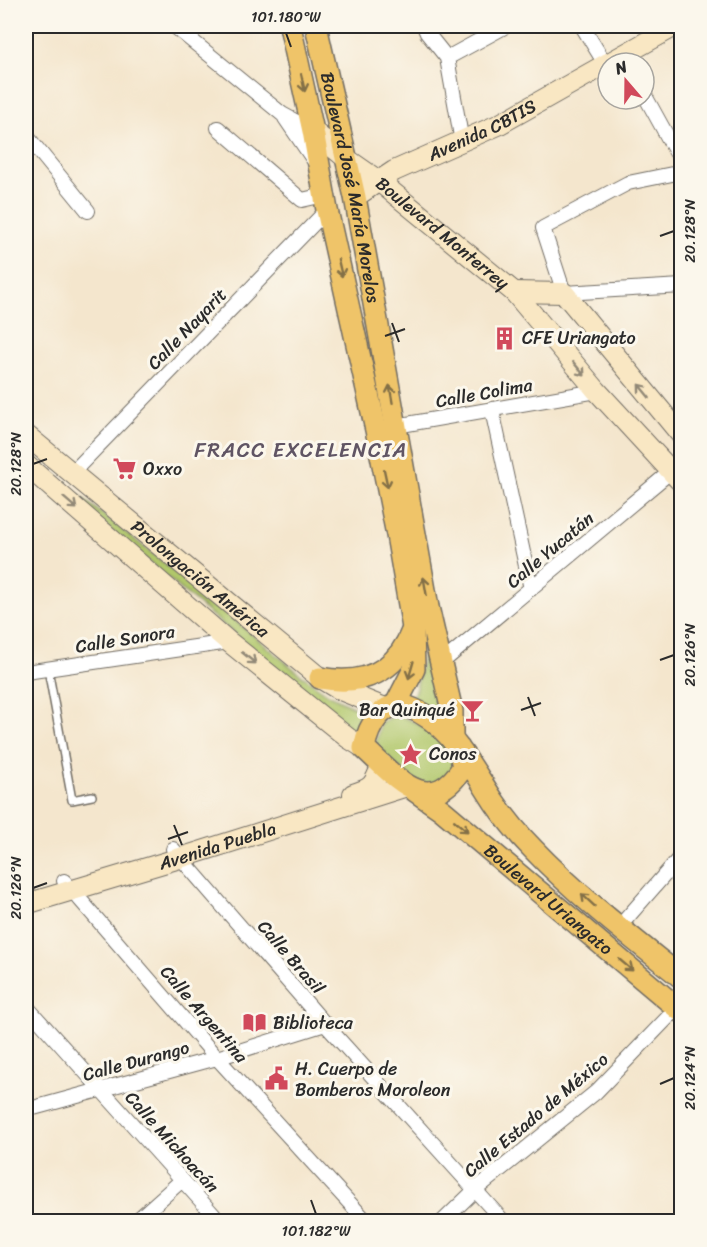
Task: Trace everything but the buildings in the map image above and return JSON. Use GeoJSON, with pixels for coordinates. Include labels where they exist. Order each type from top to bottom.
{"type":"FeatureCollection","features":[{"type":"Feature","properties":{"kind":"main road","name":"Boulevard José María Morelos"},"geometry":{"type":"LineString","coordinates":[[290,26],[326,203],[386,428],[452,711],[456,744]]}},
{"type":"Feature","properties":{"kind":"main road","name":"Boulevard José María Morelos"},"geometry":{"type":"LineString","coordinates":[[316,26],[356,197],[413,628],[414,669],[390,707]]}},
{"type":"Feature","properties":{"kind":"main road"},"geometry":{"type":"LineString","coordinates":[[318,166],[332,159],[347,159]]}},
{"type":"Feature","properties":{"kind":"main road"},"geometry":{"type":"LineString","coordinates":[[326,203],[338,213],[348,209],[356,197]]}},
{"type":"Feature","properties":{"kind":"main road"},"geometry":{"type":"LineString","coordinates":[[320,678],[356,681],[380,672],[401,652],[413,628]]}},
{"type":"Feature","properties":{"kind":"main road"},"geometry":{"type":"LineString","coordinates":[[390,707],[407,707],[424,716],[446,732],[456,744],[463,767],[454,782],[436,793],[411,788],[364,748],[370,728],[390,707]]}},
{"type":"Feature","properties":{"kind":"main road","name":"Boulevard Uriangato"},"geometry":{"type":"LineString","coordinates":[[456,744],[497,806],[533,849],[619,927],[681,978]]}},
{"type":"Feature","properties":{"kind":"main road","name":"Boulevard Uriangato"},"geometry":{"type":"LineString","coordinates":[[411,788],[442,810],[679,1010]]}},
{"type":"Feature","properties":{"kind":"street"},"geometry":{"type":"LineString","coordinates":[[174,26],[282,114],[313,131]]}},
{"type":"Feature","properties":{"kind":"street"},"geometry":{"type":"LineString","coordinates":[[424,26],[447,58],[462,142]]}},
{"type":"Feature","properties":{"kind":"street"},"geometry":{"type":"LineString","coordinates":[[447,58],[506,26]]}},
{"type":"Feature","properties":{"kind":"street"},"geometry":{"type":"LineString","coordinates":[[582,26],[604,51]]}},
{"type":"Feature","properties":{"kind":"street","name":"Avenida CBTIS"},"geometry":{"type":"LineString","coordinates":[[633,51],[675,26]]}},
{"type":"Feature","properties":{"kind":"street","name":"Avenida CBTIS"},"geometry":{"type":"LineString","coordinates":[[356,197],[394,171],[498,125],[596,72]]}},
{"type":"Feature","properties":{"kind":"street"},"geometry":{"type":"LineString","coordinates":[[653,111],[681,163]]}},
{"type":"Feature","properties":{"kind":"street"},"geometry":{"type":"LineString","coordinates":[[282,114],[318,166]]}},
{"type":"Feature","properties":{"kind":"street"},"geometry":{"type":"LineString","coordinates":[[218,128],[302,200],[326,203]]}},
{"type":"Feature","properties":{"kind":"street","name":"Boulevard Monterrey"},"geometry":{"type":"LineString","coordinates":[[313,131],[380,182],[514,292],[597,391],[678,472]]}},
{"type":"Feature","properties":{"kind":"street"},"geometry":{"type":"LineString","coordinates":[[26,135],[88,212]]}},
{"type":"Feature","properties":{"kind":"street"},"geometry":{"type":"LineString","coordinates":[[677,427],[564,293],[543,228],[628,183],[681,171]]}},
{"type":"Feature","properties":{"kind":"street","name":"Calle Nayarit"},"geometry":{"type":"LineString","coordinates":[[72,473],[326,203]]}},
{"type":"Feature","properties":{"kind":"street"},"geometry":{"type":"LineString","coordinates":[[564,293],[681,286]]}},
{"type":"Feature","properties":{"kind":"street","name":"Boulevard Monterrey"},"geometry":{"type":"LineString","coordinates":[[514,292],[564,293]]}},
{"type":"Feature","properties":{"kind":"street"},"geometry":{"type":"LineString","coordinates":[[533,315],[532,305],[535,297],[543,293]]}},
{"type":"Feature","properties":{"kind":"street","name":"Calle Colima"},"geometry":{"type":"LineString","coordinates":[[386,428],[597,391]]}},
{"type":"Feature","properties":{"kind":"street"},"geometry":{"type":"LineString","coordinates":[[492,410],[531,589]]}},
{"type":"Feature","properties":{"kind":"street","name":"Prolongación América"},"geometry":{"type":"LineString","coordinates":[[27,437],[320,678],[338,689],[390,707]]}},
{"type":"Feature","properties":{"kind":"street","name":"Prolongación América"},"geometry":{"type":"LineString","coordinates":[[26,465],[230,642],[348,738],[364,748]]}},
{"type":"Feature","properties":{"kind":"street","name":"Calle Yucatán"},"geometry":{"type":"LineString","coordinates":[[440,664],[678,472]]}},
{"type":"Feature","properties":{"kind":"street","name":"Calle Sonora"},"geometry":{"type":"LineString","coordinates":[[26,672],[230,642]]}},
{"type":"Feature","properties":{"kind":"street","name":"Avenida Puebla"},"geometry":{"type":"LineString","coordinates":[[177,853],[367,790],[375,783],[382,764]]}},
{"type":"Feature","properties":{"kind":"street","name":"Avenida Puebla"},"geometry":{"type":"LineString","coordinates":[[26,904],[68,886],[177,853],[411,788]]}},
{"type":"Feature","properties":{"kind":"street","name":"Calle Brasil"},"geometry":{"type":"LineString","coordinates":[[177,853],[325,1024],[504,1221]]}},
{"type":"Feature","properties":{"kind":"street"},"geometry":{"type":"LineString","coordinates":[[619,927],[681,855]]}},
{"type":"Feature","properties":{"kind":"street","name":"Avenida Puebla"},"geometry":{"type":"LineString","coordinates":[[26,893],[68,886]]}},
{"type":"Feature","properties":{"kind":"street","name":"Calle Argentina"},"geometry":{"type":"LineString","coordinates":[[68,886],[217,1058],[367,1221]]}},
{"type":"Feature","properties":{"kind":"street","name":"Calle Michoacán"},"geometry":{"type":"LineString","coordinates":[[27,1009],[220,1221]]}},
{"type":"Feature","properties":{"kind":"street","name":"Calle Estado de México"},"geometry":{"type":"LineString","coordinates":[[442,1221],[475,1190],[596,1092],[679,1010]]}},
{"type":"Feature","properties":{"kind":"street","name":"Calle Durango"},"geometry":{"type":"LineString","coordinates":[[26,1110],[217,1058],[325,1024]]}},
{"type":"Feature","properties":{"kind":"street"},"geometry":{"type":"LineString","coordinates":[[135,1221],[183,1180]]}},
{"type":"Feature","properties":{"kind":"lane"},"geometry":{"type":"LineString","coordinates":[[48,669],[72,800],[92,796]]}},
{"type":"Feature","properties":{"kind":"green space"},"geometry":{"type":"Polygon","coordinates":[[[26,449],[53,475],[300,674],[328,694],[372,716],[358,738],[26,459],[26,449]]]}},
{"type":"Feature","properties":{"kind":"green space"},"geometry":{"type":"Polygon","coordinates":[[[425,648],[428,648],[441,717],[412,698],[425,648]]]}},
{"type":"Feature","properties":{"kind":"green space"},"geometry":{"type":"Polygon","coordinates":[[[394,716],[417,723],[433,734],[450,752],[457,770],[424,790],[378,750],[376,742],[381,722],[394,716]]]}},
{"type":"Feature","properties":{"kind":"place","name":"CFE Uriangato"},"geometry":{"type":"Point","coordinates":[504,338]}},
{"type":"Feature","properties":{"kind":"place","name":"Oxxo"},"geometry":{"type":"Point","coordinates":[125,469]}},
{"type":"Feature","properties":{"kind":"place","name":"Bar Quinqué"},"geometry":{"type":"Point","coordinates":[473,710]}},
{"type":"Feature","properties":{"kind":"place","name":"Conos"},"geometry":{"type":"Point","coordinates":[411,754]}},
{"type":"Feature","properties":{"kind":"place","name":"Biblioteca"},"geometry":{"type":"Point","coordinates":[255,1023]}},
{"type":"Feature","properties":{"kind":"place","name":"H. Cuerpo de Bomberos Moroleon"},"geometry":{"type":"Point","coordinates":[277,1079]}},
{"type":"Feature","properties":{"kind":"district","name":"FRACC EXCELENCIA"},"geometry":{"type":"Point","coordinates":[301,450]}}]}
